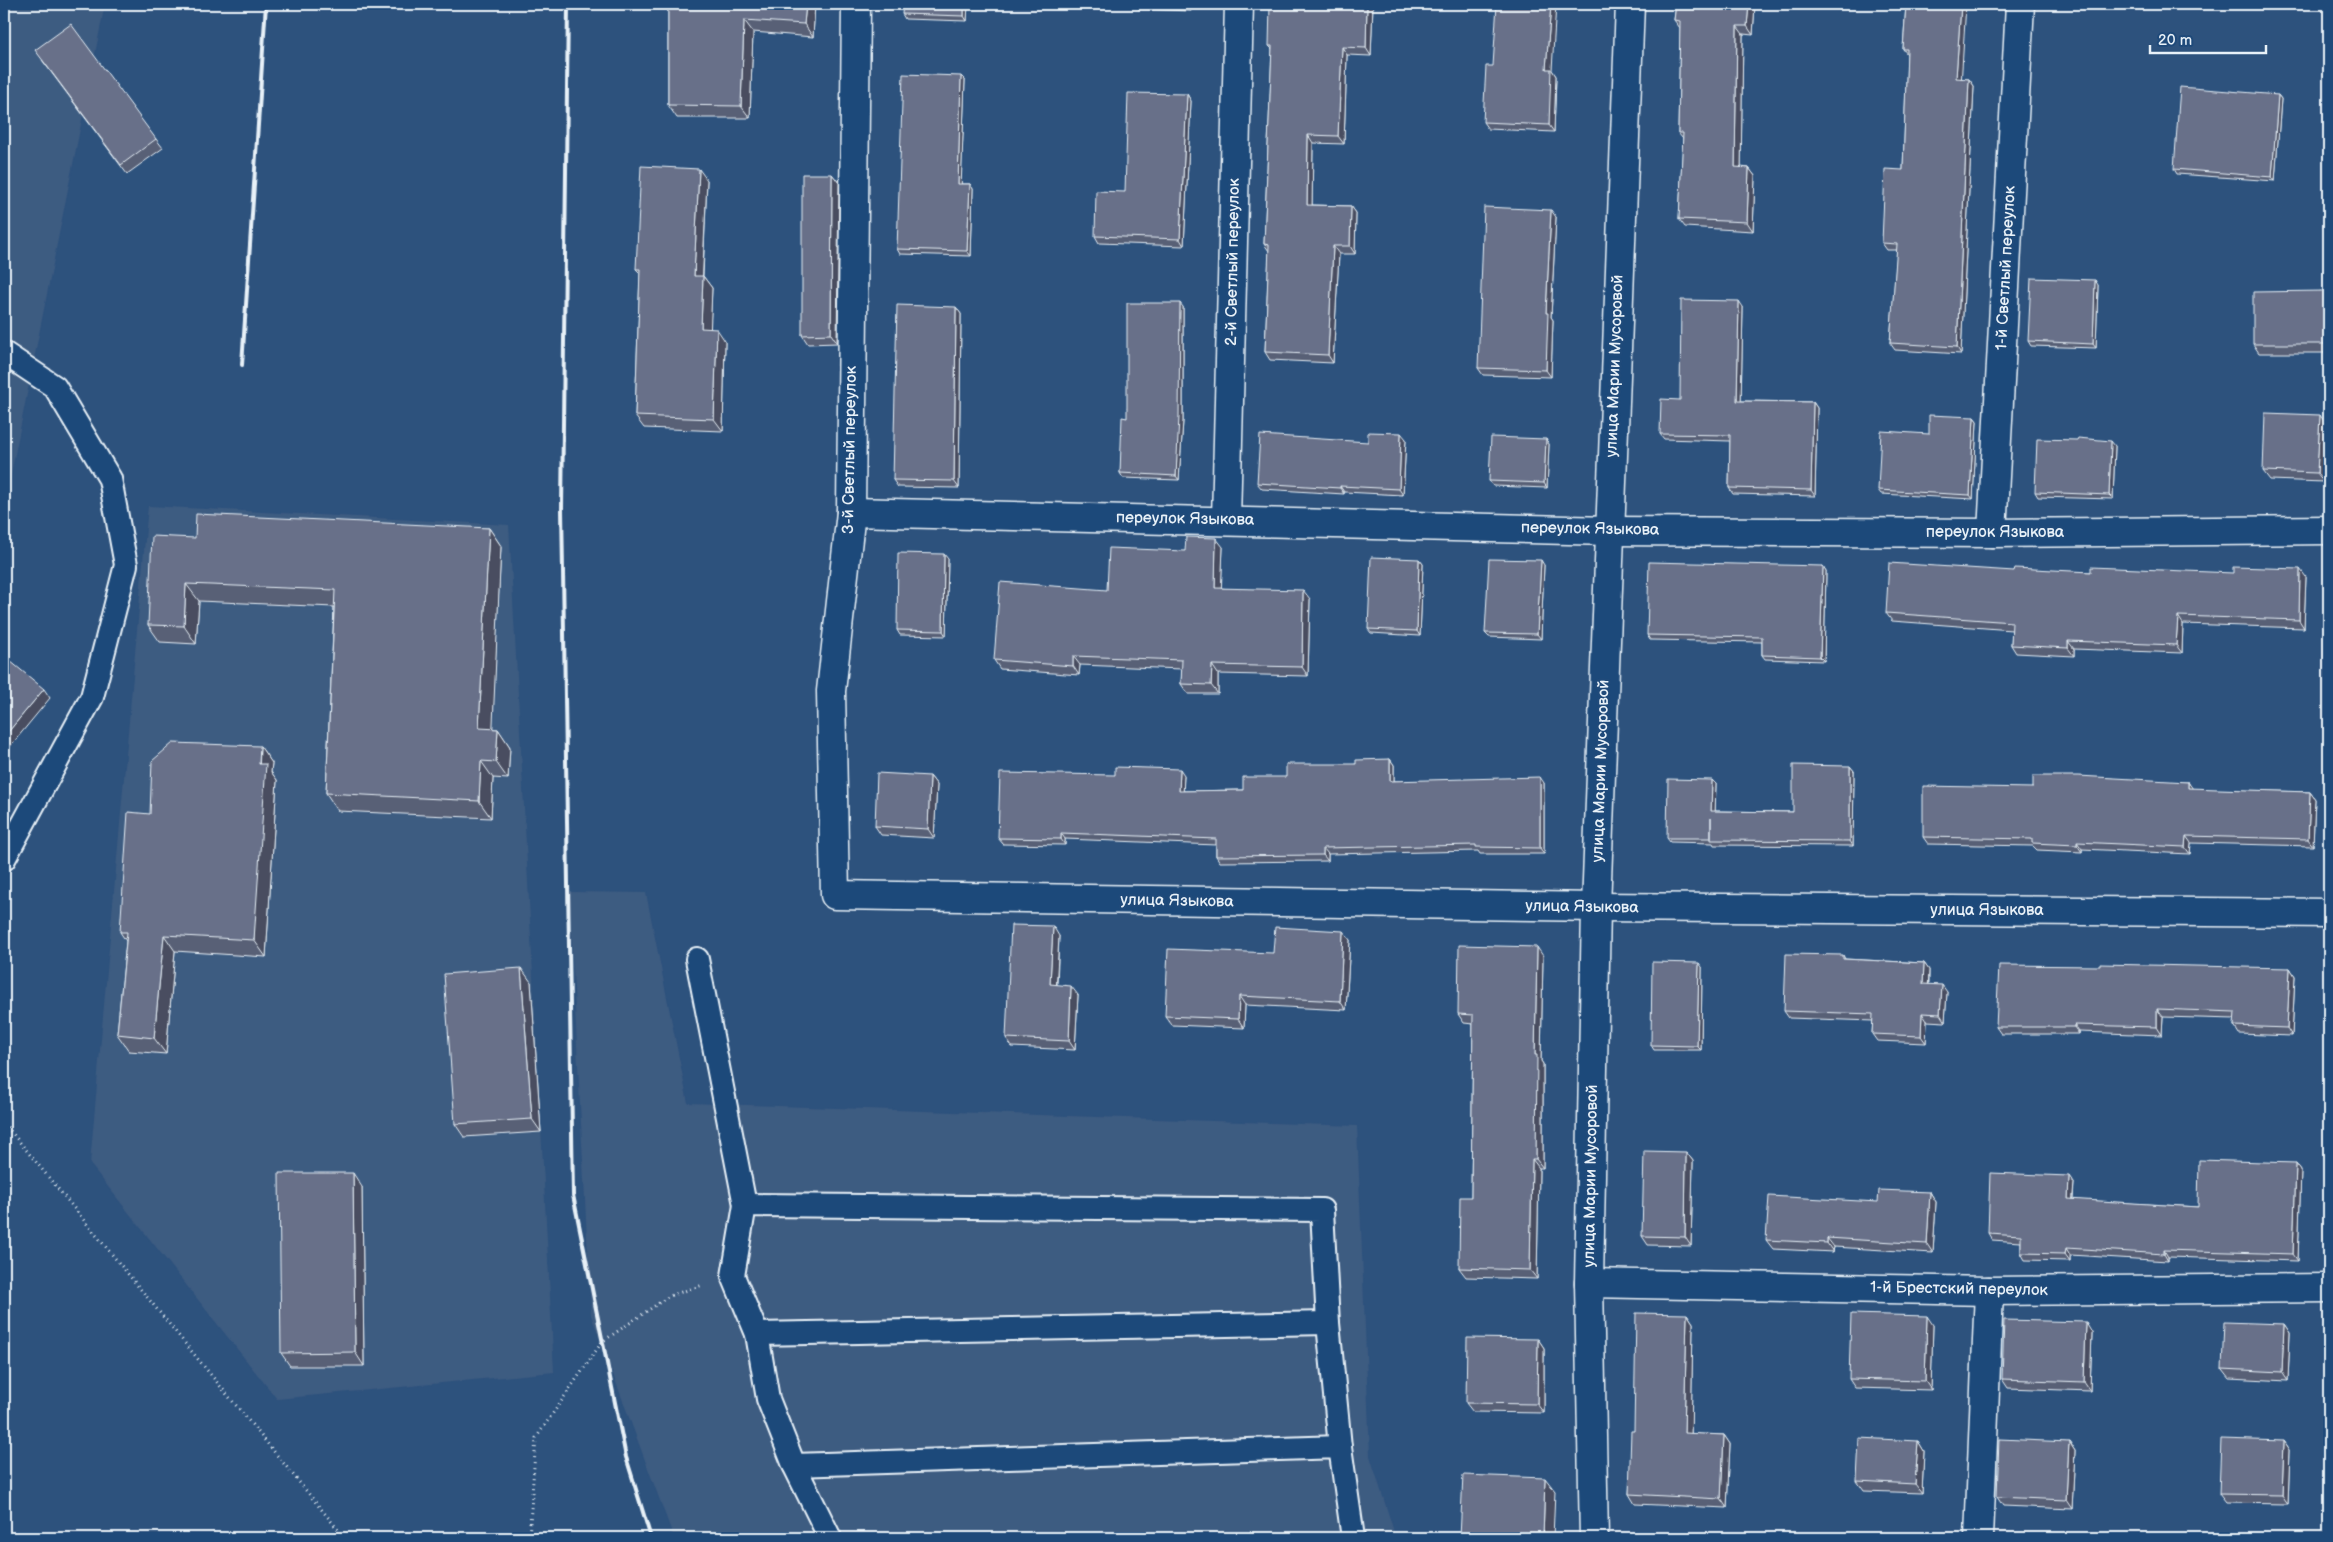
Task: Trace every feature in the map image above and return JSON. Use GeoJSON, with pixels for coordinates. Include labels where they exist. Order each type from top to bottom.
{"type":"FeatureCollection","features":[{"type":"Feature","properties":{"kind":"street","name":"3-й Светлый переулок"},"geometry":{"type":"LineString","coordinates":[[835,895],[832,692],[851,512],[856,4]]}},
{"type":"Feature","properties":{"kind":"street","name":"2-й Светлый переулок"},"geometry":{"type":"LineString","coordinates":[[1226,520],[1239,4]]}},
{"type":"Feature","properties":{"kind":"street","name":"улица Марии Мусоровой"},"geometry":{"type":"LineString","coordinates":[[1594,1538],[1589,1283],[1596,907],[1630,4]]}},
{"type":"Feature","properties":{"kind":"street","name":"1-й Светлый переулок"},"geometry":{"type":"LineString","coordinates":[[1992,533],[2020,4]]}},
{"type":"Feature","properties":{"kind":"street","name":"переулок Языкова"},"geometry":{"type":"LineString","coordinates":[[851,512],[1609,531],[1992,533],[2329,530]]}},
{"type":"Feature","properties":{"kind":"street","name":"улица Языкова"},"geometry":{"type":"LineString","coordinates":[[835,895],[1596,907],[2329,913]]}},
{"type":"Feature","properties":{"kind":"street","name":"1-й Брестский переулок"},"geometry":{"type":"LineString","coordinates":[[1589,1283],[1989,1291],[2329,1288]]}},
{"type":"Feature","properties":{"kind":"street"},"geometry":{"type":"LineString","coordinates":[[1980,1538],[1989,1291]]}},
{"type":"Feature","properties":{"kind":"lane"},"geometry":{"type":"LineString","coordinates":[[4,353],[55,387],[110,479],[126,565],[92,697],[4,859]]}},
{"type":"Feature","properties":{"kind":"lane"},"geometry":{"type":"LineString","coordinates":[[697,959],[745,1205],[733,1276],[758,1334],[768,1399],[794,1465],[830,1538]]}},
{"type":"Feature","properties":{"kind":"lane"},"geometry":{"type":"LineString","coordinates":[[745,1205],[1322,1210],[1328,1323],[1340,1447],[1353,1538]]}},
{"type":"Feature","properties":{"kind":"lane"},"geometry":{"type":"LineString","coordinates":[[758,1334],[1328,1323]]}},
{"type":"Feature","properties":{"kind":"lane"},"geometry":{"type":"LineString","coordinates":[[794,1465],[1340,1447]]}},
{"type":"Feature","properties":{"kind":"path"},"geometry":{"type":"LineString","coordinates":[[4,1123],[345,1538]]}},
{"type":"Feature","properties":{"kind":"path"},"geometry":{"type":"LineString","coordinates":[[529,1538],[536,1438],[602,1342],[669,1296],[733,1276]]}},
{"type":"Feature","properties":{"kind":"shaded area"},"geometry":{"type":"Polygon","coordinates":[[[4,4],[105,4],[4,509],[4,4]]]}},
{"type":"Feature","properties":{"kind":"shaded area"},"geometry":{"type":"Polygon","coordinates":[[[148,506],[509,525],[554,1372],[277,1399],[90,1164],[148,506]]]}},
{"type":"Feature","properties":{"kind":"shaded area"},"geometry":{"type":"Polygon","coordinates":[[[569,892],[646,893],[688,1103],[1357,1126],[1370,1456],[1396,1538],[1235,1538],[1234,1536],[1213,1538],[674,1538],[591,1315],[569,892]]]}},
{"type":"Feature","properties":{"kind":"building"},"geometry":{"type":"Polygon","coordinates":[[[668,4],[806,4],[804,24],[744,20],[741,106],[668,105],[668,4]]]}},
{"type":"Feature","properties":{"kind":"building"},"geometry":{"type":"Polygon","coordinates":[[[903,4],[964,4],[964,16],[902,14],[903,4]]]}},
{"type":"Feature","properties":{"kind":"building"},"geometry":{"type":"Polygon","coordinates":[[[1134,4],[1188,4],[1187,7],[1134,4]]]}},
{"type":"Feature","properties":{"kind":"building"},"geometry":{"type":"Polygon","coordinates":[[[1270,4],[1367,4],[1366,48],[1342,47],[1338,136],[1308,135],[1307,205],[1351,206],[1350,246],[1333,246],[1328,355],[1265,352],[1269,245],[1264,244],[1272,46],[1269,46],[1270,4]]]}},
{"type":"Feature","properties":{"kind":"building"},"geometry":{"type":"Polygon","coordinates":[[[1497,4],[1551,4],[1546,69],[1551,69],[1549,125],[1483,122],[1486,66],[1493,66],[1497,4]]]}},
{"type":"Feature","properties":{"kind":"building"},"geometry":{"type":"Polygon","coordinates":[[[1676,4],[1749,4],[1747,26],[1737,26],[1735,167],[1749,168],[1747,222],[1679,219],[1683,133],[1678,133],[1680,21],[1674,20],[1676,4]]]}},
{"type":"Feature","properties":{"kind":"building"},"geometry":{"type":"Polygon","coordinates":[[[1906,4],[1961,4],[1956,78],[1969,79],[1957,347],[1890,343],[1897,244],[1882,243],[1885,169],[1903,170],[1907,49],[1903,49],[1906,4]]]}},
{"type":"Feature","properties":{"kind":"building"},"geometry":{"type":"Polygon","coordinates":[[[71,24],[156,139],[121,165],[35,50],[71,24]]]}},
{"type":"Feature","properties":{"kind":"building"},"geometry":{"type":"Polygon","coordinates":[[[903,74],[961,76],[958,184],[970,184],[967,251],[897,249],[903,74]]]}},
{"type":"Feature","properties":{"kind":"building"},"geometry":{"type":"Polygon","coordinates":[[[2180,87],[2278,95],[2272,177],[2174,169],[2180,87]]]}},
{"type":"Feature","properties":{"kind":"building"},"geometry":{"type":"Polygon","coordinates":[[[1128,93],[1187,94],[1180,239],[1095,236],[1096,191],[1125,192],[1128,93]]]}},
{"type":"Feature","properties":{"kind":"building"},"geometry":{"type":"Polygon","coordinates":[[[641,166],[699,169],[694,276],[703,276],[701,328],[717,329],[714,419],[635,416],[640,269],[636,269],[641,166]]]}},
{"type":"Feature","properties":{"kind":"building"},"geometry":{"type":"Polygon","coordinates":[[[802,174],[832,174],[831,334],[802,335],[802,174]]]}},
{"type":"Feature","properties":{"kind":"building"},"geometry":{"type":"Polygon","coordinates":[[[1484,207],[1551,210],[1546,313],[1548,313],[1546,370],[1478,368],[1484,207]]]}},
{"type":"Feature","properties":{"kind":"building"},"geometry":{"type":"Polygon","coordinates":[[[2031,278],[2095,280],[2093,344],[2028,341],[2031,278]]]}},
{"type":"Feature","properties":{"kind":"building"},"geometry":{"type":"Polygon","coordinates":[[[2325,291],[2325,344],[2253,344],[2253,292],[2325,291]]]}},
{"type":"Feature","properties":{"kind":"building"},"geometry":{"type":"Polygon","coordinates":[[[1681,300],[1739,301],[1737,401],[1813,402],[1811,490],[1729,488],[1730,435],[1660,434],[1661,399],[1680,400],[1681,300]]]}},
{"type":"Feature","properties":{"kind":"building"},"geometry":{"type":"Polygon","coordinates":[[[1127,303],[1180,303],[1179,417],[1176,476],[1120,473],[1122,417],[1127,418],[1127,303]]]}},
{"type":"Feature","properties":{"kind":"building"},"geometry":{"type":"Polygon","coordinates":[[[897,305],[956,307],[954,481],[893,480],[897,305]]]}},
{"type":"Feature","properties":{"kind":"building"},"geometry":{"type":"Polygon","coordinates":[[[2265,413],[2320,415],[2317,473],[2263,471],[2265,413]]]}},
{"type":"Feature","properties":{"kind":"building"},"geometry":{"type":"Polygon","coordinates":[[[1929,415],[1974,417],[1970,495],[1878,490],[1881,431],[1929,434],[1929,415]]]}},
{"type":"Feature","properties":{"kind":"building"},"geometry":{"type":"Polygon","coordinates":[[[1368,432],[1401,433],[1399,489],[1257,483],[1260,435],[1368,442],[1368,432]]]}},
{"type":"Feature","properties":{"kind":"building"},"geometry":{"type":"Polygon","coordinates":[[[1491,437],[1546,439],[1544,483],[1489,481],[1491,437]]]}},
{"type":"Feature","properties":{"kind":"building"},"geometry":{"type":"Polygon","coordinates":[[[2078,438],[2111,441],[2109,495],[2035,492],[2037,439],[2077,440],[2078,438]]]}},
{"type":"Feature","properties":{"kind":"building"},"geometry":{"type":"Polygon","coordinates":[[[196,514],[489,528],[479,728],[498,729],[496,762],[481,761],[479,801],[326,793],[335,590],[186,584],[184,626],[148,625],[152,536],[195,538],[196,514]]]}},
{"type":"Feature","properties":{"kind":"building"},"geometry":{"type":"Polygon","coordinates":[[[1186,537],[1216,538],[1215,588],[1303,590],[1302,667],[1212,665],[1211,685],[1181,684],[1182,660],[1073,656],[1073,666],[994,660],[1000,582],[1107,590],[1109,548],[1185,551],[1186,537]]]}},
{"type":"Feature","properties":{"kind":"building"},"geometry":{"type":"Polygon","coordinates":[[[898,553],[944,554],[943,631],[897,630],[898,553]]]}},
{"type":"Feature","properties":{"kind":"building"},"geometry":{"type":"Polygon","coordinates":[[[1371,557],[1419,559],[1417,631],[1368,629],[1371,557]]]}},
{"type":"Feature","properties":{"kind":"building"},"geometry":{"type":"Polygon","coordinates":[[[1489,559],[1541,560],[1537,634],[1485,633],[1489,559]]]}},
{"type":"Feature","properties":{"kind":"building"},"geometry":{"type":"Polygon","coordinates":[[[1649,562],[1823,566],[1820,657],[1762,655],[1762,637],[1647,635],[1649,562]]]}},
{"type":"Feature","properties":{"kind":"building"},"geometry":{"type":"Polygon","coordinates":[[[1889,563],[2014,571],[2015,568],[2091,572],[2091,567],[2233,573],[2233,567],[2300,569],[2299,620],[2178,616],[2176,645],[2068,641],[2068,648],[2011,645],[2012,622],[1886,613],[1889,563]]]}},
{"type":"Feature","properties":{"kind":"building"},"geometry":{"type":"Polygon","coordinates":[[[4,656],[44,689],[4,737],[4,656]]]}},
{"type":"Feature","properties":{"kind":"building"},"geometry":{"type":"Polygon","coordinates":[[[173,743],[260,746],[259,764],[266,764],[254,940],[164,935],[154,1038],[117,1034],[127,932],[120,932],[128,812],[150,814],[152,761],[173,743]]]}},
{"type":"Feature","properties":{"kind":"building"},"geometry":{"type":"Polygon","coordinates":[[[1390,759],[1390,781],[1540,777],[1540,848],[1476,847],[1476,845],[1323,848],[1323,855],[1216,856],[1216,839],[1061,833],[1061,839],[998,838],[1000,773],[1115,775],[1115,767],[1180,769],[1179,791],[1243,790],[1243,777],[1286,777],[1286,764],[1356,764],[1356,760],[1390,759]]]}},
{"type":"Feature","properties":{"kind":"building"},"geometry":{"type":"Polygon","coordinates":[[[1793,765],[1850,766],[1850,841],[1711,840],[1711,838],[1667,838],[1668,779],[1712,780],[1711,811],[1793,812],[1793,765]]]}},
{"type":"Feature","properties":{"kind":"building"},"geometry":{"type":"Polygon","coordinates":[[[877,773],[930,776],[928,829],[875,826],[877,773]]]}},
{"type":"Feature","properties":{"kind":"building"},"geometry":{"type":"Polygon","coordinates":[[[2033,776],[2078,776],[2188,782],[2188,788],[2310,792],[2308,839],[2186,836],[2185,847],[2077,842],[2077,845],[2032,843],[2032,839],[1923,837],[1923,786],[2033,788],[2033,776]]]}},
{"type":"Feature","properties":{"kind":"building"},"geometry":{"type":"Polygon","coordinates":[[[1011,925],[1053,926],[1050,984],[1071,986],[1069,1041],[1006,1038],[1011,925]]]}},
{"type":"Feature","properties":{"kind":"building"},"geometry":{"type":"Polygon","coordinates":[[[1275,927],[1343,931],[1340,1001],[1239,996],[1238,1019],[1165,1016],[1168,949],[1273,953],[1275,927]]]}},
{"type":"Feature","properties":{"kind":"building"},"geometry":{"type":"Polygon","coordinates":[[[1459,945],[1537,947],[1536,1159],[1532,1159],[1530,1270],[1459,1268],[1460,1197],[1471,1197],[1473,1015],[1458,1014],[1459,945]]]}},
{"type":"Feature","properties":{"kind":"building"},"geometry":{"type":"Polygon","coordinates":[[[1786,954],[1843,955],[1843,959],[1924,963],[1923,984],[1942,985],[1940,1014],[1922,1013],[1921,1036],[1872,1034],[1873,1014],[1784,1011],[1786,954]]]}},
{"type":"Feature","properties":{"kind":"building"},"geometry":{"type":"Polygon","coordinates":[[[1652,962],[1699,963],[1697,1046],[1651,1045],[1652,962]]]}},
{"type":"Feature","properties":{"kind":"building"},"geometry":{"type":"Polygon","coordinates":[[[2100,964],[2290,968],[2287,1028],[2234,1026],[2235,1012],[2157,1009],[2157,1027],[2074,1025],[2074,1027],[1996,1027],[1999,965],[2100,966],[2100,964]]]}},
{"type":"Feature","properties":{"kind":"building"},"geometry":{"type":"Polygon","coordinates":[[[521,968],[532,1119],[455,1124],[444,974],[521,968]]]}},
{"type":"Feature","properties":{"kind":"building"},"geometry":{"type":"Polygon","coordinates":[[[1644,1151],[1686,1152],[1685,1237],[1642,1236],[1644,1151]]]}},
{"type":"Feature","properties":{"kind":"building"},"geometry":{"type":"Polygon","coordinates":[[[2199,1160],[2296,1163],[2293,1254],[2164,1250],[2164,1254],[2066,1248],[2065,1254],[2021,1253],[2021,1235],[1988,1233],[1990,1173],[2069,1176],[2068,1199],[2198,1207],[2199,1160]]]}},
{"type":"Feature","properties":{"kind":"building"},"geometry":{"type":"Polygon","coordinates":[[[279,1173],[353,1173],[355,1352],[281,1353],[279,1173]]]}},
{"type":"Feature","properties":{"kind":"building"},"geometry":{"type":"Polygon","coordinates":[[[1879,1190],[1930,1192],[1927,1244],[1827,1238],[1827,1243],[1766,1240],[1769,1196],[1878,1202],[1879,1190]]]}},
{"type":"Feature","properties":{"kind":"building"},"geometry":{"type":"Polygon","coordinates":[[[1636,1313],[1687,1314],[1684,1433],[1724,1435],[1721,1499],[1629,1494],[1631,1431],[1634,1431],[1636,1313]]]}},
{"type":"Feature","properties":{"kind":"building"},"geometry":{"type":"Polygon","coordinates":[[[1851,1314],[1927,1316],[1925,1381],[1849,1379],[1851,1314]]]}},
{"type":"Feature","properties":{"kind":"building"},"geometry":{"type":"Polygon","coordinates":[[[2004,1320],[2086,1322],[2084,1382],[2002,1379],[2004,1320]]]}},
{"type":"Feature","properties":{"kind":"building"},"geometry":{"type":"Polygon","coordinates":[[[2224,1322],[2284,1324],[2282,1372],[2222,1369],[2224,1322]]]}},
{"type":"Feature","properties":{"kind":"building"},"geometry":{"type":"Polygon","coordinates":[[[1467,1338],[1538,1339],[1537,1404],[1466,1403],[1467,1338]]]}},
{"type":"Feature","properties":{"kind":"building"},"geometry":{"type":"Polygon","coordinates":[[[1859,1438],[1918,1441],[1915,1484],[1857,1481],[1859,1438]]]}},
{"type":"Feature","properties":{"kind":"building"},"geometry":{"type":"Polygon","coordinates":[[[1999,1439],[2069,1442],[2066,1500],[1997,1497],[1999,1439]]]}},
{"type":"Feature","properties":{"kind":"building"},"geometry":{"type":"Polygon","coordinates":[[[2221,1439],[2284,1441],[2282,1495],[2219,1494],[2221,1439]]]}},
{"type":"Feature","properties":{"kind":"building"},"geometry":{"type":"Polygon","coordinates":[[[1463,1475],[1545,1478],[1543,1538],[1460,1538],[1463,1475]]]}},
{"type":"Feature","properties":{"kind":"railway"},"geometry":{"type":"LineString","coordinates":[[242,365],[266,4]]}},
{"type":"Feature","properties":{"kind":"railway"},"geometry":{"type":"LineString","coordinates":[[568,4],[562,509],[573,1195],[626,1457],[651,1538]]}}]}
